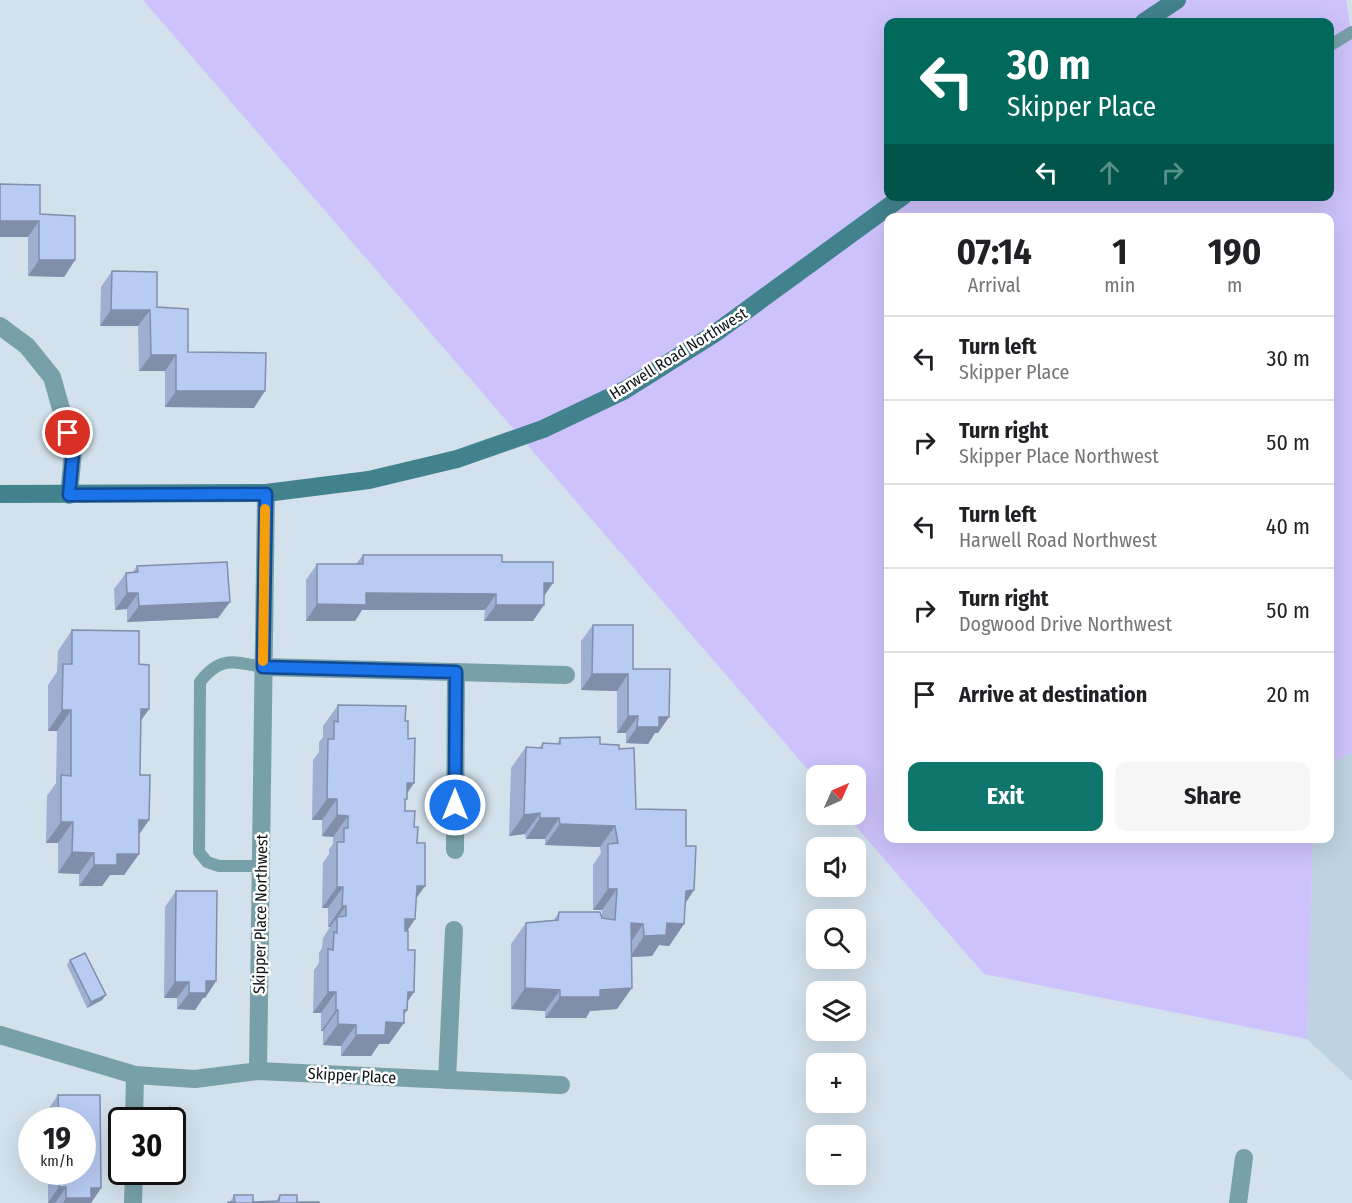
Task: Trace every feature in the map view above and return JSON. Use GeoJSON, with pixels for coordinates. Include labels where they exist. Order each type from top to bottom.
{"type":"FeatureCollection","features":[{"type":"Feature","properties":{"kind":"street"},"geometry":{"type":"LineString","coordinates":[[1150,18],[1177,0]]}},
{"type":"Feature","properties":{"kind":"street","name":"Harwell Road Northwest"},"geometry":{"type":"LineString","coordinates":[[0,494],[266,494],[380,478],[457,459],[543,429],[625,390],[714,334],[896,201]]}},
{"type":"Feature","properties":{"kind":"street"},"geometry":{"type":"LineString","coordinates":[[0,326],[27,346],[52,377],[73,452],[69,495]]}},
{"type":"Feature","properties":{"kind":"street","name":"Skipper Place Northwest"},"geometry":{"type":"LineString","coordinates":[[258,1071],[266,494]]}},
{"type":"Feature","properties":{"kind":"street"},"geometry":{"type":"LineString","coordinates":[[263,667],[566,675]]}},
{"type":"Feature","properties":{"kind":"street"},"geometry":{"type":"LineString","coordinates":[[455,850],[456,672]]}},
{"type":"Feature","properties":{"kind":"street"},"geometry":{"type":"LineString","coordinates":[[447,1080],[453,930]]}},
{"type":"Feature","properties":{"kind":"street"},"geometry":{"type":"LineString","coordinates":[[0,1035],[135,1075],[195,1079],[258,1071]]}},
{"type":"Feature","properties":{"kind":"street","name":"Skipper Place"},"geometry":{"type":"LineString","coordinates":[[258,1071],[561,1085]]}},
{"type":"Feature","properties":{"kind":"street"},"geometry":{"type":"LineString","coordinates":[[134,1107],[135,1075]]}},
{"type":"Feature","properties":{"kind":"street"},"geometry":{"type":"LineString","coordinates":[[1238,1203],[1244,1158]]}},
{"type":"Feature","properties":{"kind":"street"},"geometry":{"type":"LineString","coordinates":[[133,1203],[134,1185]]}},
{"type":"Feature","properties":{"kind":"lane"},"geometry":{"type":"LineString","coordinates":[[1334,43],[1352,32]]}},
{"type":"Feature","properties":{"kind":"lane"},"geometry":{"type":"LineString","coordinates":[[261,866],[219,866],[207,861],[200,852],[200,682],[208,671],[219,664],[233,662],[263,667]]}},
{"type":"Feature","properties":{"kind":"shaded area"},"geometry":{"type":"Polygon","coordinates":[[[143,0],[1346,0],[1352,37],[1352,752],[1334,762],[1334,213],[884,213],[884,843],[1313,843],[1307,1039],[984,974],[855,825],[866,825],[866,765],[806,765],[806,767],[143,0]]]}},
{"type":"Feature","properties":{"kind":"shaded area"},"geometry":{"type":"Polygon","coordinates":[[[1352,752],[1352,1081],[1307,1039],[1313,843],[1334,843],[1334,762],[1352,752]]]}},
{"type":"Feature","properties":{"kind":"building"},"geometry":{"type":"Polygon","coordinates":[[[0,184],[40,185],[40,214],[75,216],[75,260],[39,260],[39,221],[0,221],[0,184]]]}},
{"type":"Feature","properties":{"kind":"building"},"geometry":{"type":"Polygon","coordinates":[[[112,271],[157,272],[157,307],[188,309],[188,352],[266,353],[265,391],[176,391],[176,355],[151,355],[150,310],[111,310],[112,271]]]}},
{"type":"Feature","properties":{"kind":"building"},"geometry":{"type":"Polygon","coordinates":[[[363,555],[502,555],[502,562],[553,562],[553,583],[544,583],[544,605],[496,605],[496,594],[366,593],[366,605],[317,604],[317,564],[363,564],[363,555]]]}},
{"type":"Feature","properties":{"kind":"building"},"geometry":{"type":"Polygon","coordinates":[[[227,562],[230,602],[139,606],[138,593],[127,593],[126,573],[138,572],[137,566],[227,562]]]}},
{"type":"Feature","properties":{"kind":"building"},"geometry":{"type":"Polygon","coordinates":[[[593,625],[633,625],[633,669],[670,669],[669,717],[659,717],[659,727],[637,727],[638,716],[628,716],[628,674],[592,674],[593,625]]]}},
{"type":"Feature","properties":{"kind":"building"},"geometry":{"type":"Polygon","coordinates":[[[72,630],[139,631],[139,664],[149,665],[149,709],[141,709],[140,775],[150,775],[149,820],[139,820],[139,854],[117,854],[117,865],[94,865],[94,853],[72,852],[73,822],[61,822],[61,775],[71,776],[71,710],[62,710],[63,664],[72,664],[72,630]]]}},
{"type":"Feature","properties":{"kind":"building"},"geometry":{"type":"Polygon","coordinates":[[[338,705],[406,706],[405,721],[408,721],[408,739],[415,738],[414,783],[407,783],[405,811],[415,811],[414,827],[418,827],[417,843],[425,843],[425,886],[417,886],[415,919],[405,919],[405,931],[408,931],[408,950],[415,950],[414,992],[408,992],[404,1023],[386,1022],[385,1035],[356,1035],[356,1025],[338,1024],[336,992],[328,992],[328,949],[333,950],[334,932],[337,933],[337,917],[346,916],[346,906],[342,906],[343,887],[337,887],[337,842],[344,842],[344,828],[348,828],[348,816],[337,815],[337,799],[327,799],[328,739],[334,739],[334,721],[338,722],[338,705]]]}},
{"type":"Feature","properties":{"kind":"building"},"geometry":{"type":"Polygon","coordinates":[[[600,737],[600,744],[619,745],[619,749],[634,748],[636,809],[686,810],[686,846],[696,846],[694,890],[686,891],[684,924],[667,923],[666,935],[644,936],[643,924],[631,923],[632,988],[600,990],[600,997],[560,997],[560,990],[525,988],[526,923],[558,920],[559,912],[600,912],[602,918],[615,920],[617,889],[608,889],[608,844],[618,843],[615,826],[560,824],[559,818],[540,818],[540,813],[524,815],[526,747],[542,748],[543,743],[560,744],[560,738],[600,737]]]}},
{"type":"Feature","properties":{"kind":"building"},"geometry":{"type":"Polygon","coordinates":[[[176,891],[217,891],[216,981],[206,981],[206,993],[189,993],[189,982],[175,982],[176,891]]]}},
{"type":"Feature","properties":{"kind":"building"},"geometry":{"type":"Polygon","coordinates":[[[85,953],[106,995],[91,1002],[70,960],[85,953]]]}},
{"type":"Feature","properties":{"kind":"building"},"geometry":{"type":"Polygon","coordinates":[[[58,1095],[100,1095],[101,1188],[91,1188],[91,1198],[66,1198],[66,1187],[59,1187],[59,1185],[96,1185],[96,1107],[58,1107],[58,1095]]]}},
{"type":"Feature","properties":{"kind":"building"},"geometry":{"type":"Polygon","coordinates":[[[234,1195],[253,1195],[253,1202],[279,1201],[280,1195],[297,1195],[297,1202],[319,1203],[228,1203],[235,1202],[234,1195]]]}},
{"type":"Feature","properties":{"kind":"slow traffic"},"geometry":{"type":"LineString","coordinates":[[263,661],[265,509]]}},
{"type":"Feature","properties":{"kind":"route"},"geometry":{"type":"LineString","coordinates":[[68,433],[73,452],[69,495],[266,494],[263,667],[456,672],[455,805]]}}]}
